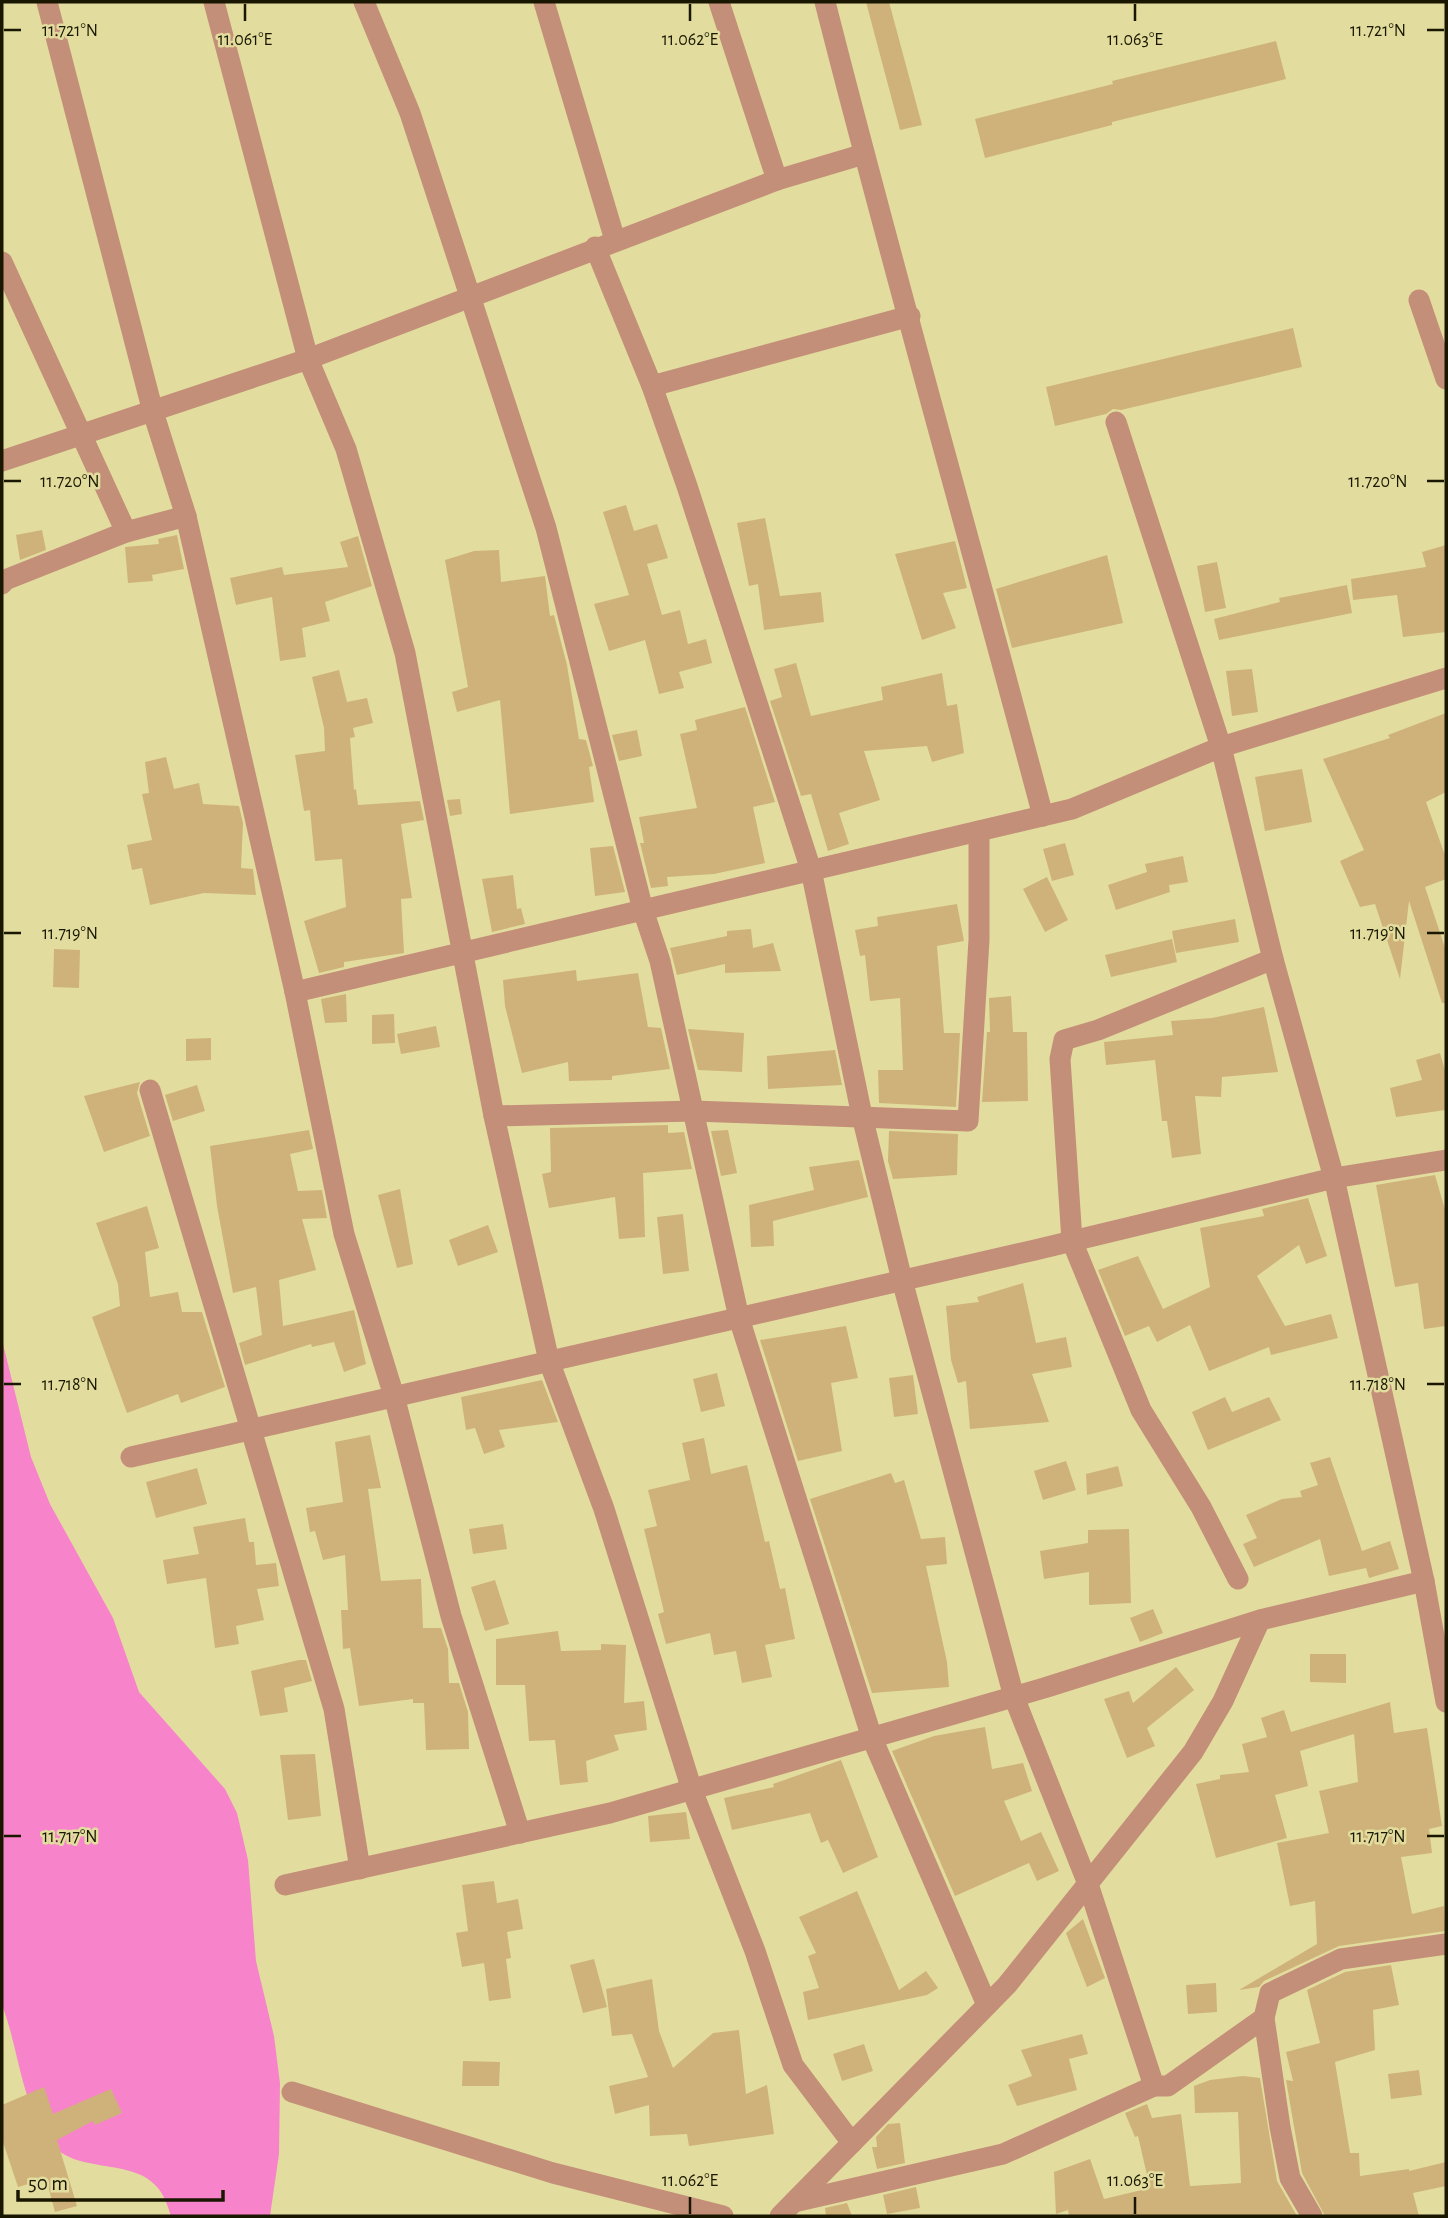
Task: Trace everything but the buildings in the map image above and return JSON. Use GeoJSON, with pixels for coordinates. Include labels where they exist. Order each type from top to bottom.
{"type":"FeatureCollection","features":[{"type":"Feature","properties":{"kind":"street"},"geometry":{"type":"LineString","coordinates":[[47,2],[153,412],[186,516],[295,992],[344,1234],[394,1396],[451,1616],[520,1833]]}},
{"type":"Feature","properties":{"kind":"street"},"geometry":{"type":"LineString","coordinates":[[214,2],[307,359],[346,449],[405,653],[465,952],[494,1116],[549,1361],[604,1509],[692,1790],[755,1951],[793,2065],[852,2143]]}},
{"type":"Feature","properties":{"kind":"street"},"geometry":{"type":"LineString","coordinates":[[365,2],[410,113],[547,528],[643,910],[660,961],[739,1318],[872,1738],[987,2005]]}},
{"type":"Feature","properties":{"kind":"street"},"geometry":{"type":"LineString","coordinates":[[544,2],[605,244],[811,870],[862,1116],[902,1280],[1014,1697],[1088,1884],[1154,2086]]}},
{"type":"Feature","properties":{"kind":"street"},"geometry":{"type":"LineString","coordinates":[[719,2],[777,180]]}},
{"type":"Feature","properties":{"kind":"street"},"geometry":{"type":"LineString","coordinates":[[825,2],[1043,816]]}},
{"type":"Feature","properties":{"kind":"street"},"geometry":{"type":"LineString","coordinates":[[2,461],[307,359],[777,180],[864,154]]}},
{"type":"Feature","properties":{"kind":"street"},"geometry":{"type":"LineString","coordinates":[[2,262],[126,532]]}},
{"type":"Feature","properties":{"kind":"street"},"geometry":{"type":"LineString","coordinates":[[1419,300],[1446,379]]}},
{"type":"Feature","properties":{"kind":"street"},"geometry":{"type":"LineString","coordinates":[[652,386],[910,316]]}},
{"type":"Feature","properties":{"kind":"street"},"geometry":{"type":"LineString","coordinates":[[1116,422],[1221,747],[1273,959],[1334,1178],[1424,1581],[1440,1625],[1446,1702]]}},
{"type":"Feature","properties":{"kind":"street"},"geometry":{"type":"LineString","coordinates":[[2,584],[5,580],[126,532],[186,516]]}},
{"type":"Feature","properties":{"kind":"street"},"geometry":{"type":"LineString","coordinates":[[295,992],[1072,809],[1221,747],[1446,678]]}},
{"type":"Feature","properties":{"kind":"street"},"geometry":{"type":"LineString","coordinates":[[494,1116],[693,1111],[968,1121],[979,940],[979,831]]}},
{"type":"Feature","properties":{"kind":"street"},"geometry":{"type":"LineString","coordinates":[[1238,1579],[1200,1507],[1141,1410],[1072,1241],[1060,1059],[1064,1040],[1098,1030],[1273,959]]}},
{"type":"Feature","properties":{"kind":"street"},"geometry":{"type":"LineString","coordinates":[[150,1090],[334,1709],[360,1869]]}},
{"type":"Feature","properties":{"kind":"street"},"geometry":{"type":"LineString","coordinates":[[131,1457],[1072,1241],[1334,1178],[1446,1160]]}},
{"type":"Feature","properties":{"kind":"street"},"geometry":{"type":"LineString","coordinates":[[285,1885],[610,1813],[1014,1697],[1260,1620],[1424,1581]]}},
{"type":"Feature","properties":{"kind":"street"},"geometry":{"type":"LineString","coordinates":[[787,2209],[987,2005],[1088,1884],[1194,1752],[1223,1701],[1260,1620]]}},
{"type":"Feature","properties":{"kind":"street"},"geometry":{"type":"LineString","coordinates":[[1312,2216],[1290,2178],[1264,2018],[1270,1993],[1341,1959],[1446,1944]]}},
{"type":"Feature","properties":{"kind":"street"},"geometry":{"type":"LineString","coordinates":[[787,2209],[1003,2154],[1154,2086],[1168,2086],[1264,2018]]}},
{"type":"Feature","properties":{"kind":"street"},"geometry":{"type":"LineString","coordinates":[[292,2092],[553,2173],[719,2215]]}},
{"type":"Feature","properties":{"kind":"shaded area"},"geometry":{"type":"Polygon","coordinates":[[[2,1340],[31,1457],[50,1504],[113,1618],[139,1692],[225,1789],[237,1813],[248,1860],[256,1961],[274,2036],[280,2083],[279,2154],[270,2216],[171,2216],[162,2193],[146,2178],[118,2168],[73,2159],[60,2152],[40,2127],[27,2094],[2,2005],[2,1340]]]}}]}
